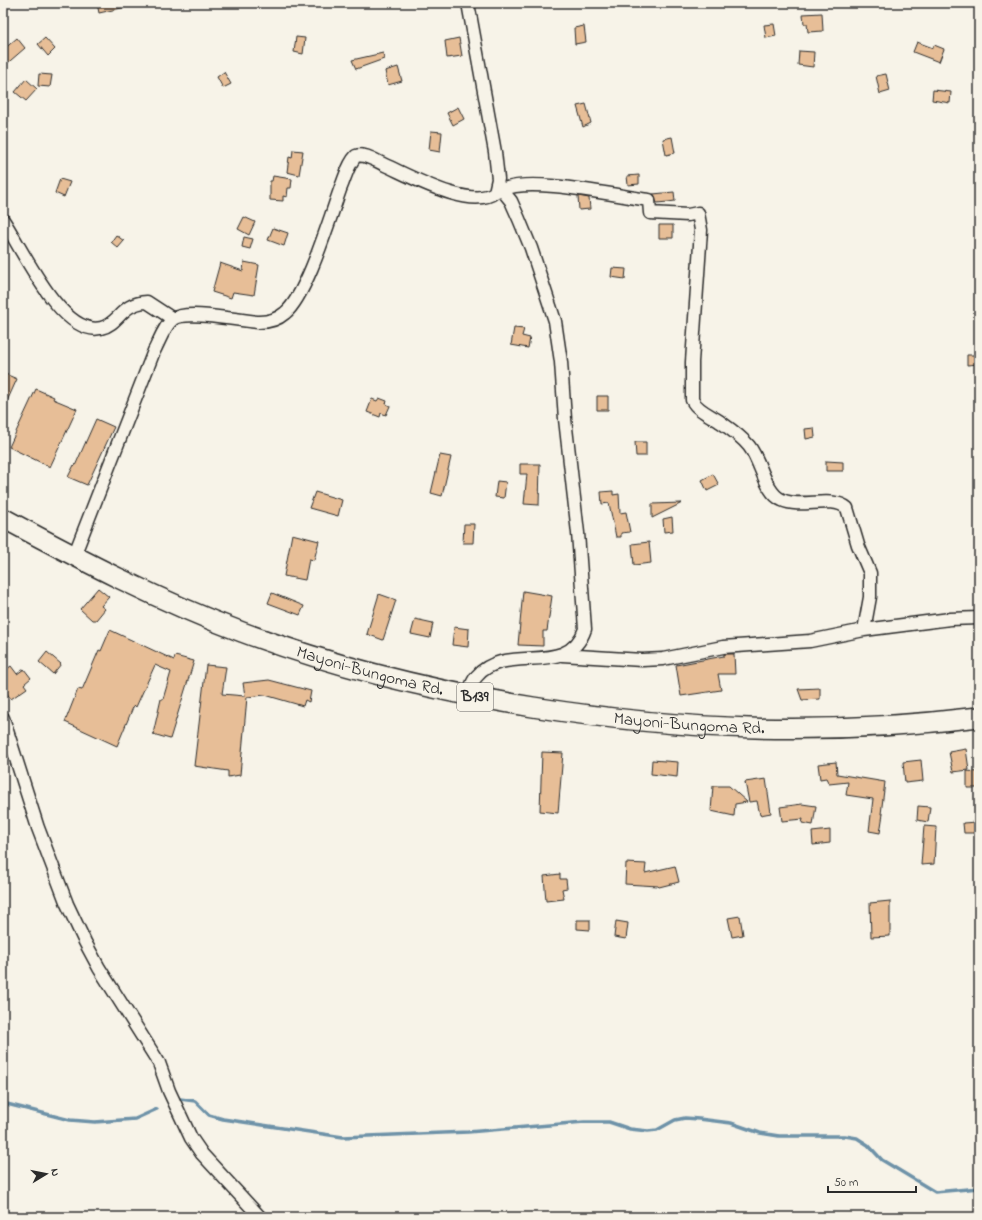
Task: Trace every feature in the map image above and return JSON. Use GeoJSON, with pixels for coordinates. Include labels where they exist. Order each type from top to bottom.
{"type":"FeatureCollection","features":[{"type":"Feature","properties":{"kind":"main road","name":"Mayoni-Bungoma Rd."},"geometry":{"type":"LineString","coordinates":[[3,518],[74,556],[170,602],[242,632],[348,666],[429,688],[624,720],[723,728],[777,730],[885,727],[979,717]]}},
{"type":"Feature","properties":{"kind":"street"},"geometry":{"type":"LineString","coordinates":[[468,3],[495,152],[500,188],[511,201],[531,248],[555,321],[558,338],[586,617],[585,629],[582,638],[570,651],[548,658],[504,661],[495,664],[476,676],[468,695]]}},
{"type":"Feature","properties":{"kind":"street"},"geometry":{"type":"LineString","coordinates":[[74,556],[154,351],[173,319],[188,315],[198,315],[269,322],[285,313],[293,304],[303,286],[351,163],[358,156],[371,158],[427,184],[461,196],[485,198],[500,188],[515,185],[541,185],[649,200],[650,213],[698,213],[701,230],[692,362],[692,400],[698,407],[737,434],[749,446],[756,456],[773,493],[780,500],[802,504],[840,503],[847,508],[858,545],[870,573],[870,597],[864,630]]}},
{"type":"Feature","properties":{"kind":"street"},"geometry":{"type":"LineString","coordinates":[[3,220],[50,296],[60,310],[76,323],[87,328],[102,328],[130,306],[147,302],[173,319]]}},
{"type":"Feature","properties":{"kind":"street"},"geometry":{"type":"LineString","coordinates":[[560,655],[642,660],[663,659],[723,647],[810,641],[864,630],[950,619],[979,618]]}},
{"type":"Feature","properties":{"kind":"street"},"geometry":{"type":"LineString","coordinates":[[3,718],[38,828],[67,904],[98,968],[159,1063],[169,1091],[191,1138],[202,1154],[260,1217]]}},
{"type":"Feature","properties":{"kind":"building"},"geometry":{"type":"Polygon","coordinates":[[[97,3],[126,3],[126,7],[99,13],[97,3]]]}},
{"type":"Feature","properties":{"kind":"building"},"geometry":{"type":"Polygon","coordinates":[[[822,13],[823,31],[808,32],[807,24],[804,24],[803,14],[822,13]]]}},
{"type":"Feature","properties":{"kind":"building"},"geometry":{"type":"Polygon","coordinates":[[[774,24],[776,36],[766,38],[764,25],[774,24]]]}},
{"type":"Feature","properties":{"kind":"building"},"geometry":{"type":"Polygon","coordinates":[[[584,26],[586,42],[575,44],[574,28],[584,26]]]}},
{"type":"Feature","properties":{"kind":"building"},"geometry":{"type":"Polygon","coordinates":[[[296,37],[305,38],[303,54],[294,52],[296,37]]]}},
{"type":"Feature","properties":{"kind":"building"},"geometry":{"type":"Polygon","coordinates":[[[17,38],[25,48],[3,67],[3,50],[17,38]]]}},
{"type":"Feature","properties":{"kind":"building"},"geometry":{"type":"Polygon","coordinates":[[[45,38],[55,49],[48,56],[38,44],[45,38]]]}},
{"type":"Feature","properties":{"kind":"building"},"geometry":{"type":"Polygon","coordinates":[[[459,38],[462,56],[447,58],[445,41],[459,38]]]}},
{"type":"Feature","properties":{"kind":"building"},"geometry":{"type":"Polygon","coordinates":[[[917,42],[933,48],[934,45],[944,49],[939,62],[913,52],[917,42]]]}},
{"type":"Feature","properties":{"kind":"building"},"geometry":{"type":"Polygon","coordinates":[[[799,51],[814,52],[813,67],[798,65],[799,51]]]}},
{"type":"Feature","properties":{"kind":"building"},"geometry":{"type":"Polygon","coordinates":[[[383,53],[384,59],[356,69],[352,60],[383,53]]]}},
{"type":"Feature","properties":{"kind":"building"},"geometry":{"type":"Polygon","coordinates":[[[398,67],[402,81],[388,85],[385,71],[398,67]]]}},
{"type":"Feature","properties":{"kind":"building"},"geometry":{"type":"Polygon","coordinates":[[[224,72],[231,84],[223,88],[217,77],[224,72]]]}},
{"type":"Feature","properties":{"kind":"building"},"geometry":{"type":"Polygon","coordinates":[[[39,74],[52,75],[50,87],[38,86],[39,74]]]}},
{"type":"Feature","properties":{"kind":"building"},"geometry":{"type":"Polygon","coordinates":[[[886,74],[890,91],[880,94],[876,76],[886,74]]]}},
{"type":"Feature","properties":{"kind":"building"},"geometry":{"type":"Polygon","coordinates":[[[26,79],[37,89],[26,101],[15,92],[26,79]]]}},
{"type":"Feature","properties":{"kind":"building"},"geometry":{"type":"Polygon","coordinates":[[[933,90],[951,92],[950,103],[932,100],[933,90]]]}},
{"type":"Feature","properties":{"kind":"building"},"geometry":{"type":"Polygon","coordinates":[[[586,104],[591,123],[583,127],[577,106],[586,104]]]}},
{"type":"Feature","properties":{"kind":"building"},"geometry":{"type":"Polygon","coordinates":[[[458,107],[464,119],[453,125],[447,113],[458,107]]]}},
{"type":"Feature","properties":{"kind":"building"},"geometry":{"type":"Polygon","coordinates":[[[431,131],[442,132],[440,152],[429,150],[431,131]]]}},
{"type":"Feature","properties":{"kind":"building"},"geometry":{"type":"Polygon","coordinates":[[[672,137],[675,153],[666,155],[663,139],[672,137]]]}},
{"type":"Feature","properties":{"kind":"building"},"geometry":{"type":"Polygon","coordinates":[[[293,150],[303,151],[299,175],[287,172],[289,157],[292,158],[293,150]]]}},
{"type":"Feature","properties":{"kind":"building"},"geometry":{"type":"Polygon","coordinates":[[[639,175],[639,184],[628,185],[627,176],[639,175]]]}},
{"type":"Feature","properties":{"kind":"building"},"geometry":{"type":"Polygon","coordinates":[[[273,176],[292,179],[291,188],[288,188],[287,197],[283,196],[283,201],[270,200],[270,181],[272,181],[273,176]]]}},
{"type":"Feature","properties":{"kind":"building"},"geometry":{"type":"Polygon","coordinates":[[[60,179],[70,182],[64,197],[55,193],[60,179]]]}},
{"type":"Feature","properties":{"kind":"building"},"geometry":{"type":"Polygon","coordinates":[[[674,192],[675,201],[668,202],[657,203],[653,194],[674,192]]]}},
{"type":"Feature","properties":{"kind":"building"},"geometry":{"type":"Polygon","coordinates":[[[578,196],[589,198],[590,209],[579,210],[578,196]]]}},
{"type":"Feature","properties":{"kind":"building"},"geometry":{"type":"Polygon","coordinates":[[[244,217],[255,222],[249,235],[238,229],[244,217]]]}},
{"type":"Feature","properties":{"kind":"building"},"geometry":{"type":"Polygon","coordinates":[[[659,225],[673,225],[673,238],[659,238],[659,225]]]}},
{"type":"Feature","properties":{"kind":"building"},"geometry":{"type":"Polygon","coordinates":[[[273,228],[288,233],[284,246],[268,240],[273,228]]]}},
{"type":"Feature","properties":{"kind":"building"},"geometry":{"type":"Polygon","coordinates":[[[116,235],[124,241],[118,248],[111,242],[116,235]]]}},
{"type":"Feature","properties":{"kind":"building"},"geometry":{"type":"Polygon","coordinates":[[[244,237],[253,239],[250,249],[242,247],[244,237]]]}},
{"type":"Feature","properties":{"kind":"building"},"geometry":{"type":"Polygon","coordinates":[[[244,262],[259,265],[254,295],[233,292],[231,298],[212,292],[220,263],[243,271],[244,262]]]}},
{"type":"Feature","properties":{"kind":"building"},"geometry":{"type":"Polygon","coordinates":[[[612,268],[626,269],[625,279],[611,277],[612,268]]]}},
{"type":"Feature","properties":{"kind":"building"},"geometry":{"type":"Polygon","coordinates":[[[514,328],[524,329],[522,336],[530,338],[528,348],[511,345],[514,328]]]}},
{"type":"Feature","properties":{"kind":"building"},"geometry":{"type":"Polygon","coordinates":[[[967,355],[979,355],[979,364],[967,365],[967,355]]]}},
{"type":"Feature","properties":{"kind":"building"},"geometry":{"type":"Polygon","coordinates":[[[3,373],[17,379],[3,410],[3,373]]]}},
{"type":"Feature","properties":{"kind":"building"},"geometry":{"type":"Polygon","coordinates":[[[36,389],[54,397],[53,399],[77,409],[50,467],[9,447],[36,389]]]}},
{"type":"Feature","properties":{"kind":"building"},"geometry":{"type":"Polygon","coordinates":[[[597,396],[608,396],[608,410],[597,410],[597,396]]]}},
{"type":"Feature","properties":{"kind":"building"},"geometry":{"type":"Polygon","coordinates":[[[379,398],[387,401],[386,404],[390,406],[386,415],[381,413],[380,417],[367,412],[372,399],[377,401],[379,398]]]}},
{"type":"Feature","properties":{"kind":"building"},"geometry":{"type":"Polygon","coordinates":[[[96,419],[114,427],[87,485],[68,477],[74,465],[75,466],[96,419]]]}},
{"type":"Feature","properties":{"kind":"building"},"geometry":{"type":"Polygon","coordinates":[[[814,428],[815,437],[806,439],[805,429],[814,428]]]}},
{"type":"Feature","properties":{"kind":"building"},"geometry":{"type":"Polygon","coordinates":[[[635,442],[646,442],[646,456],[636,456],[635,442]]]}},
{"type":"Feature","properties":{"kind":"building"},"geometry":{"type":"Polygon","coordinates":[[[440,455],[451,457],[442,496],[431,493],[440,455]]]}},
{"type":"Feature","properties":{"kind":"building"},"geometry":{"type":"Polygon","coordinates":[[[826,461],[843,462],[843,471],[826,471],[826,461]]]}},
{"type":"Feature","properties":{"kind":"building"},"geometry":{"type":"Polygon","coordinates":[[[520,464],[540,464],[539,505],[524,504],[527,474],[520,474],[520,464]]]}},
{"type":"Feature","properties":{"kind":"building"},"geometry":{"type":"Polygon","coordinates":[[[713,474],[719,485],[707,491],[702,480],[713,474]]]}},
{"type":"Feature","properties":{"kind":"building"},"geometry":{"type":"Polygon","coordinates":[[[497,481],[506,482],[504,498],[495,497],[497,481]]]}},
{"type":"Feature","properties":{"kind":"building"},"geometry":{"type":"Polygon","coordinates":[[[613,491],[613,495],[619,494],[620,513],[626,512],[630,532],[621,533],[621,537],[616,537],[609,503],[602,504],[601,492],[613,491]]]}},
{"type":"Feature","properties":{"kind":"building"},"geometry":{"type":"Polygon","coordinates":[[[315,492],[342,500],[338,516],[309,508],[315,492]]]}},
{"type":"Feature","properties":{"kind":"building"},"geometry":{"type":"Polygon","coordinates":[[[682,503],[652,518],[652,504],[682,503]]]}},
{"type":"Feature","properties":{"kind":"building"},"geometry":{"type":"Polygon","coordinates":[[[672,517],[673,531],[664,532],[663,519],[672,517]]]}},
{"type":"Feature","properties":{"kind":"building"},"geometry":{"type":"Polygon","coordinates":[[[464,524],[474,524],[473,543],[463,543],[464,524]]]}},
{"type":"Feature","properties":{"kind":"building"},"geometry":{"type":"Polygon","coordinates":[[[292,534],[319,541],[314,560],[309,559],[305,580],[284,576],[292,534]]]}},
{"type":"Feature","properties":{"kind":"building"},"geometry":{"type":"Polygon","coordinates":[[[649,542],[651,563],[634,565],[632,544],[649,542]]]}},
{"type":"Feature","properties":{"kind":"building"},"geometry":{"type":"Polygon","coordinates":[[[98,588],[109,597],[101,606],[105,609],[96,620],[92,620],[80,609],[98,588]]]}},
{"type":"Feature","properties":{"kind":"building"},"geometry":{"type":"Polygon","coordinates":[[[523,591],[552,596],[547,631],[543,631],[543,646],[518,645],[523,591]]]}},
{"type":"Feature","properties":{"kind":"building"},"geometry":{"type":"Polygon","coordinates":[[[272,593],[304,606],[300,615],[268,603],[272,593]]]}},
{"type":"Feature","properties":{"kind":"building"},"geometry":{"type":"Polygon","coordinates":[[[379,594],[396,600],[383,640],[367,634],[379,594]]]}},
{"type":"Feature","properties":{"kind":"building"},"geometry":{"type":"Polygon","coordinates":[[[415,619],[433,623],[430,638],[411,634],[415,619]]]}},
{"type":"Feature","properties":{"kind":"building"},"geometry":{"type":"Polygon","coordinates":[[[454,627],[469,629],[468,647],[452,645],[454,627]]]}},
{"type":"Feature","properties":{"kind":"building"},"geometry":{"type":"Polygon","coordinates":[[[110,630],[174,660],[175,656],[194,661],[170,739],[153,734],[161,699],[163,699],[171,672],[155,665],[136,707],[134,705],[117,746],[65,722],[78,689],[82,690],[99,650],[101,651],[110,630]]]}},
{"type":"Feature","properties":{"kind":"building"},"geometry":{"type":"Polygon","coordinates":[[[47,652],[61,664],[53,674],[39,662],[47,652]]]}},
{"type":"Feature","properties":{"kind":"building"},"geometry":{"type":"Polygon","coordinates":[[[724,654],[734,654],[735,674],[718,674],[721,690],[681,696],[676,665],[724,656],[724,654]]]}},
{"type":"Feature","properties":{"kind":"building"},"geometry":{"type":"Polygon","coordinates":[[[206,665],[226,667],[222,694],[245,696],[243,683],[269,680],[311,691],[309,702],[305,700],[303,706],[265,695],[247,697],[240,775],[228,777],[228,771],[194,766],[206,665]]]}},
{"type":"Feature","properties":{"kind":"building"},"geometry":{"type":"Polygon","coordinates":[[[11,666],[17,674],[24,669],[31,678],[24,684],[27,688],[11,699],[3,688],[3,672],[11,666]]]}},
{"type":"Feature","properties":{"kind":"building"},"geometry":{"type":"Polygon","coordinates":[[[820,688],[820,699],[802,700],[798,689],[820,688]]]}},
{"type":"Feature","properties":{"kind":"building"},"geometry":{"type":"Polygon","coordinates":[[[966,749],[969,770],[953,772],[949,752],[966,749]]]}},
{"type":"Feature","properties":{"kind":"building"},"geometry":{"type":"Polygon","coordinates":[[[542,752],[563,753],[558,813],[540,811],[542,752]]]}},
{"type":"Feature","properties":{"kind":"building"},"geometry":{"type":"Polygon","coordinates":[[[652,760],[678,762],[677,777],[651,774],[652,760]]]}},
{"type":"Feature","properties":{"kind":"building"},"geometry":{"type":"Polygon","coordinates":[[[921,760],[923,781],[905,783],[903,762],[921,760]]]}},
{"type":"Feature","properties":{"kind":"building"},"geometry":{"type":"Polygon","coordinates":[[[836,762],[837,774],[885,782],[880,833],[869,831],[873,799],[846,795],[848,782],[829,784],[826,778],[820,779],[818,764],[836,762]]]}},
{"type":"Feature","properties":{"kind":"building"},"geometry":{"type":"Polygon","coordinates":[[[967,771],[978,772],[978,788],[967,788],[967,771]]]}},
{"type":"Feature","properties":{"kind":"building"},"geometry":{"type":"Polygon","coordinates":[[[766,779],[771,813],[760,815],[757,801],[749,802],[745,782],[766,779]]]}},
{"type":"Feature","properties":{"kind":"building"},"geometry":{"type":"Polygon","coordinates":[[[713,786],[729,786],[747,802],[735,804],[734,816],[711,811],[713,786]]]}},
{"type":"Feature","properties":{"kind":"building"},"geometry":{"type":"Polygon","coordinates":[[[802,804],[816,806],[813,825],[802,823],[803,819],[782,821],[780,807],[802,804]]]}},
{"type":"Feature","properties":{"kind":"building"},"geometry":{"type":"Polygon","coordinates":[[[918,806],[930,807],[928,822],[917,820],[918,806]]]}},
{"type":"Feature","properties":{"kind":"building"},"geometry":{"type":"Polygon","coordinates":[[[976,822],[976,833],[964,833],[963,823],[976,822]]]}},
{"type":"Feature","properties":{"kind":"building"},"geometry":{"type":"Polygon","coordinates":[[[924,826],[936,827],[934,864],[921,865],[924,826]]]}},
{"type":"Feature","properties":{"kind":"building"},"geometry":{"type":"Polygon","coordinates":[[[830,830],[830,843],[813,845],[812,832],[830,830]]]}},
{"type":"Feature","properties":{"kind":"building"},"geometry":{"type":"Polygon","coordinates":[[[626,863],[646,864],[645,873],[675,866],[679,882],[659,887],[625,884],[626,863]]]}},
{"type":"Feature","properties":{"kind":"building"},"geometry":{"type":"Polygon","coordinates":[[[560,874],[560,879],[566,879],[567,888],[562,889],[564,899],[546,901],[544,876],[560,874]]]}},
{"type":"Feature","properties":{"kind":"building"},"geometry":{"type":"Polygon","coordinates":[[[890,901],[890,936],[871,937],[870,903],[890,901]]]}},
{"type":"Feature","properties":{"kind":"building"},"geometry":{"type":"Polygon","coordinates":[[[740,916],[743,935],[732,937],[728,918],[740,916]]]}},
{"type":"Feature","properties":{"kind":"building"},"geometry":{"type":"Polygon","coordinates":[[[577,920],[590,920],[590,930],[577,929],[577,920]]]}},
{"type":"Feature","properties":{"kind":"building"},"geometry":{"type":"Polygon","coordinates":[[[616,921],[628,923],[626,939],[614,937],[616,921]]]}},
{"type":"Feature","properties":{"kind":"waterway"},"geometry":{"type":"LineString","coordinates":[[180,1099],[195,1101],[209,1115],[223,1119],[343,1137],[468,1132],[584,1122],[609,1122],[630,1129],[648,1131],[657,1130],[675,1120],[685,1118],[699,1119],[731,1123],[760,1133],[779,1136],[845,1136],[857,1138],[868,1145],[882,1160],[935,1192],[979,1188]]}},
{"type":"Feature","properties":{"kind":"waterway"},"geometry":{"type":"LineString","coordinates":[[3,1103],[70,1120],[95,1122],[135,1119],[157,1109]]}}]}
